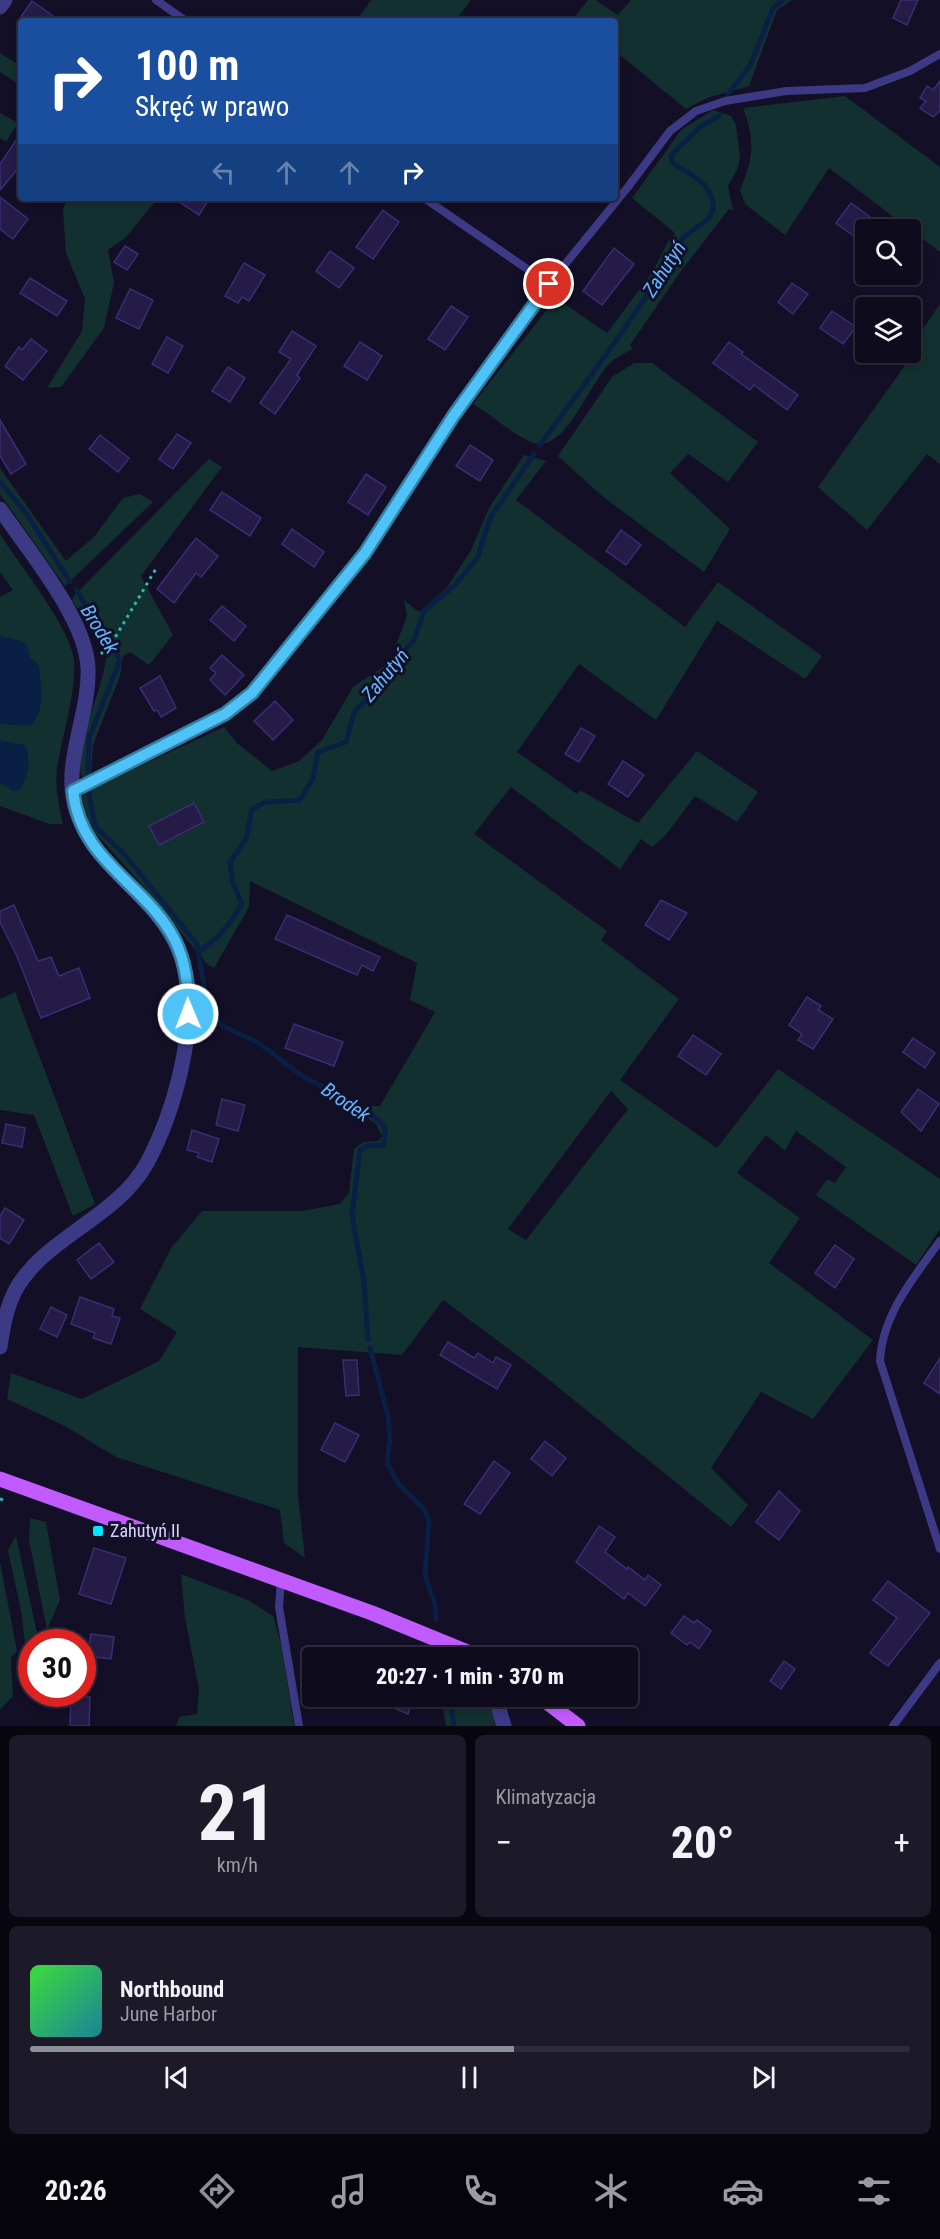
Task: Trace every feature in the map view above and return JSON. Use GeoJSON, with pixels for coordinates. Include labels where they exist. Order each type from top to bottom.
{"type":"FeatureCollection","features":[{"type":"Feature","properties":{"kind":"main road"},"geometry":{"type":"LineString","coordinates":[[0,1479],[281,1579],[435,1636],[458,1647]]}},
{"type":"Feature","properties":{"kind":"main road"},"geometry":{"type":"LineString","coordinates":[[553,1707],[578,1726]]}},
{"type":"Feature","properties":{"kind":"street"},"geometry":{"type":"LineString","coordinates":[[0,7],[5,0]]}},
{"type":"Feature","properties":{"kind":"street"},"geometry":{"type":"LineString","coordinates":[[0,509],[77,623],[88,665],[87,693],[72,772],[76,812],[87,836],[108,866],[153,910],[172,934],[185,969],[188,985],[187,1036],[174,1093],[146,1165],[125,1193],[29,1272],[15,1291],[4,1318],[0,1347]]}},
{"type":"Feature","properties":{"kind":"street"},"geometry":{"type":"LineString","coordinates":[[498,1707],[504,1726]]}},
{"type":"Feature","properties":{"kind":"lane"},"geometry":{"type":"LineString","coordinates":[[156,0],[182,18]]}},
{"type":"Feature","properties":{"kind":"lane"},"geometry":{"type":"LineString","coordinates":[[618,199],[670,131],[696,111],[725,101],[786,92],[865,88],[910,72],[940,54]]}},
{"type":"Feature","properties":{"kind":"lane"},"geometry":{"type":"LineString","coordinates":[[428,201],[549,284]]}},
{"type":"Feature","properties":{"kind":"lane"},"geometry":{"type":"LineString","coordinates":[[73,791],[225,714],[252,693],[365,553],[454,415],[549,284],[617,201]]}},
{"type":"Feature","properties":{"kind":"lane"},"geometry":{"type":"LineString","coordinates":[[940,1241],[897,1304],[880,1345],[880,1361],[940,1549]]}},
{"type":"Feature","properties":{"kind":"lane"},"geometry":{"type":"LineString","coordinates":[[281,1579],[279,1607],[300,1726]]}},
{"type":"Feature","properties":{"kind":"lane"},"geometry":{"type":"LineString","coordinates":[[893,1726],[940,1663]]}},
{"type":"Feature","properties":{"kind":"path"},"geometry":{"type":"LineString","coordinates":[[108,648],[157,567]]}},
{"type":"Feature","properties":{"kind":"green space"},"geometry":{"type":"Polygon","coordinates":[[[371,0],[471,0],[457,18],[359,18],[371,0]]]}},
{"type":"Feature","properties":{"kind":"green space"},"geometry":{"type":"Polygon","coordinates":[[[588,0],[595,0],[618,15],[631,0],[792,0],[777,10],[749,86],[707,98],[686,109],[618,53],[618,18],[574,18],[588,0]]]}},
{"type":"Feature","properties":{"kind":"green space"},"geometry":{"type":"Polygon","coordinates":[[[0,53],[18,64],[18,84],[0,72],[0,53]]]}},
{"type":"Feature","properties":{"kind":"green space"},"geometry":{"type":"Polygon","coordinates":[[[845,96],[940,167],[940,252],[921,238],[921,219],[896,219],[829,168],[785,235],[745,204],[740,190],[748,168],[751,149],[750,130],[743,108],[845,96]]]}},
{"type":"Feature","properties":{"kind":"green space"},"geometry":{"type":"Polygon","coordinates":[[[713,110],[731,116],[736,125],[740,156],[738,168],[728,186],[733,211],[729,209],[681,271],[630,345],[633,349],[610,363],[565,429],[554,439],[543,444],[523,438],[473,404],[556,298],[607,333],[652,273],[675,233],[632,198],[681,130],[713,110]]]}},
{"type":"Feature","properties":{"kind":"green space"},"geometry":{"type":"Polygon","coordinates":[[[0,113],[18,123],[6,142],[0,138],[0,113]]]}},
{"type":"Feature","properties":{"kind":"green space"},"geometry":{"type":"Polygon","coordinates":[[[67,201],[156,201],[125,238],[108,250],[114,283],[104,328],[61,387],[47,388],[82,331],[85,299],[66,253],[63,210],[67,201]]]}},
{"type":"Feature","properties":{"kind":"green space"},"geometry":{"type":"Polygon","coordinates":[[[940,304],[940,464],[927,454],[867,530],[818,487],[907,363],[921,363],[921,332],[940,304]]]}},
{"type":"Feature","properties":{"kind":"green space"},"geometry":{"type":"Polygon","coordinates":[[[634,363],[652,363],[758,442],[728,482],[688,454],[670,473],[730,529],[704,572],[602,496],[558,456],[612,377],[634,363]]]}},
{"type":"Feature","properties":{"kind":"green space"},"geometry":{"type":"Polygon","coordinates":[[[524,455],[546,461],[516,500],[685,627],[718,582],[822,656],[805,679],[717,621],[656,720],[579,664],[517,752],[577,794],[580,790],[638,823],[697,751],[758,792],[737,822],[695,796],[665,836],[652,847],[641,839],[620,869],[511,787],[474,834],[607,931],[601,940],[679,999],[620,1080],[717,1148],[778,1069],[940,1179],[940,1229],[916,1265],[816,1195],[827,1179],[835,1183],[846,1167],[796,1131],[785,1151],[766,1135],[737,1173],[800,1218],[769,1263],[873,1340],[813,1419],[761,1392],[711,1468],[748,1505],[731,1527],[538,1371],[443,1300],[402,1355],[298,1347],[298,1495],[305,1558],[284,1543],[280,1510],[116,1457],[63,1425],[7,1399],[11,1373],[82,1399],[159,1361],[177,1332],[140,1309],[171,1248],[202,1211],[302,1211],[340,1204],[349,1193],[354,1149],[363,1142],[378,1141],[382,1137],[376,1124],[348,1105],[380,1106],[435,1012],[410,1000],[417,963],[250,881],[249,907],[214,968],[207,964],[137,879],[89,826],[82,796],[99,785],[224,727],[237,743],[272,771],[299,761],[322,740],[353,687],[399,656],[395,648],[407,616],[404,600],[419,612],[448,586],[471,550],[489,508],[524,455]],[[611,1091],[508,1229],[526,1240],[628,1109],[611,1091]]]}},
{"type":"Feature","properties":{"kind":"green space"},"geometry":{"type":"Polygon","coordinates":[[[209,459],[222,467],[141,576],[173,635],[149,665],[130,652],[123,656],[120,676],[93,745],[91,775],[82,777],[80,764],[84,733],[100,685],[106,655],[72,600],[209,459]]]}},
{"type":"Feature","properties":{"kind":"green space"},"geometry":{"type":"Polygon","coordinates":[[[0,468],[66,561],[94,537],[123,498],[140,494],[153,502],[65,586],[0,494],[0,468]]]}},
{"type":"Feature","properties":{"kind":"green space"},"geometry":{"type":"Polygon","coordinates":[[[0,534],[50,607],[72,651],[74,677],[72,693],[57,769],[58,797],[63,824],[49,824],[0,806],[0,597],[13,590],[0,572],[0,534]]]}},
{"type":"Feature","properties":{"kind":"green space"},"geometry":{"type":"Polygon","coordinates":[[[15,992],[95,1204],[73,1216],[34,1115],[0,1110],[0,999],[15,992]]]}},
{"type":"Feature","properties":{"kind":"green space"},"geometry":{"type":"Polygon","coordinates":[[[30,1518],[46,1522],[60,1600],[47,1629],[47,1629],[29,1540],[30,1518]]]}},
{"type":"Feature","properties":{"kind":"green space"},"geometry":{"type":"Polygon","coordinates":[[[16,1536],[36,1629],[23,1629],[8,1550],[16,1536]]]}},
{"type":"Feature","properties":{"kind":"green space"},"geometry":{"type":"Polygon","coordinates":[[[0,1562],[17,1651],[11,1658],[13,1696],[0,1710],[0,1562]]]}},
{"type":"Feature","properties":{"kind":"green space"},"geometry":{"type":"Polygon","coordinates":[[[181,1574],[248,1600],[273,1616],[281,1643],[294,1726],[176,1726],[179,1717],[197,1714],[199,1689],[185,1618],[181,1574]]]}},
{"type":"Feature","properties":{"kind":"green space"},"geometry":{"type":"Polygon","coordinates":[[[443,1707],[490,1707],[496,1726],[446,1726],[443,1707]]]}},
{"type":"Feature","properties":{"kind":"water"},"geometry":{"type":"Polygon","coordinates":[[[0,636],[18,640],[27,645],[30,657],[38,664],[41,679],[41,705],[39,713],[30,726],[0,724],[0,636]]]}},
{"type":"Feature","properties":{"kind":"water"},"geometry":{"type":"Polygon","coordinates":[[[0,740],[25,745],[27,750],[28,768],[19,790],[12,791],[0,783],[0,740]]]}},
{"type":"Feature","properties":{"kind":"building"},"geometry":{"type":"Polygon","coordinates":[[[901,0],[918,0],[907,25],[893,18],[901,0]]]}},
{"type":"Feature","properties":{"kind":"building"},"geometry":{"type":"Polygon","coordinates":[[[32,1],[56,18],[20,18],[32,1]]]}},
{"type":"Feature","properties":{"kind":"building"},"geometry":{"type":"Polygon","coordinates":[[[940,81],[940,111],[933,117],[920,108],[926,101],[920,98],[927,86],[933,90],[940,81]]]}},
{"type":"Feature","properties":{"kind":"building"},"geometry":{"type":"Polygon","coordinates":[[[18,137],[18,169],[0,190],[0,164],[18,137]]]}},
{"type":"Feature","properties":{"kind":"building"},"geometry":{"type":"Polygon","coordinates":[[[0,197],[28,219],[13,239],[0,229],[0,197]]]}},
{"type":"Feature","properties":{"kind":"building"},"geometry":{"type":"Polygon","coordinates":[[[178,201],[208,201],[199,215],[178,201]]]}},
{"type":"Feature","properties":{"kind":"building"},"geometry":{"type":"Polygon","coordinates":[[[851,203],[870,217],[855,219],[855,237],[836,223],[851,203]]]}},
{"type":"Feature","properties":{"kind":"building"},"geometry":{"type":"Polygon","coordinates":[[[383,210],[399,222],[373,259],[356,247],[383,210]]]}},
{"type":"Feature","properties":{"kind":"building"},"geometry":{"type":"Polygon","coordinates":[[[125,246],[138,254],[127,270],[114,262],[125,246]]]}},
{"type":"Feature","properties":{"kind":"building"},"geometry":{"type":"Polygon","coordinates":[[[614,248],[634,264],[602,305],[583,291],[614,248]]]}},
{"type":"Feature","properties":{"kind":"building"},"geometry":{"type":"Polygon","coordinates":[[[330,251],[354,268],[339,288],[316,271],[330,251]]]}},
{"type":"Feature","properties":{"kind":"building"},"geometry":{"type":"Polygon","coordinates":[[[244,263],[265,275],[249,301],[242,297],[238,303],[225,296],[244,263]]]}},
{"type":"Feature","properties":{"kind":"building"},"geometry":{"type":"Polygon","coordinates":[[[30,278],[67,301],[57,316],[20,293],[30,278]]]}},
{"type":"Feature","properties":{"kind":"building"},"geometry":{"type":"Polygon","coordinates":[[[792,283],[808,294],[793,314],[778,302],[792,283]]]}},
{"type":"Feature","properties":{"kind":"building"},"geometry":{"type":"Polygon","coordinates":[[[130,289],[153,300],[139,329],[116,318],[130,289]]]}},
{"type":"Feature","properties":{"kind":"building"},"geometry":{"type":"Polygon","coordinates":[[[451,306],[468,317],[445,350],[428,339],[451,306]]]}},
{"type":"Feature","properties":{"kind":"building"},"geometry":{"type":"Polygon","coordinates":[[[832,311],[855,326],[843,344],[820,328],[832,311]]]}},
{"type":"Feature","properties":{"kind":"building"},"geometry":{"type":"Polygon","coordinates":[[[292,331],[316,346],[297,375],[300,378],[275,414],[260,403],[291,359],[279,352],[292,331]]]}},
{"type":"Feature","properties":{"kind":"building"},"geometry":{"type":"Polygon","coordinates":[[[167,337],[183,346],[168,373],[152,364],[167,337]]]}},
{"type":"Feature","properties":{"kind":"building"},"geometry":{"type":"Polygon","coordinates":[[[31,339],[47,351],[23,380],[5,366],[19,347],[22,350],[31,339]]]}},
{"type":"Feature","properties":{"kind":"building"},"geometry":{"type":"Polygon","coordinates":[[[360,342],[382,356],[367,380],[344,366],[360,342]]]}},
{"type":"Feature","properties":{"kind":"building"},"geometry":{"type":"Polygon","coordinates":[[[729,342],[743,352],[741,354],[798,395],[787,410],[754,385],[750,390],[713,363],[729,342]]]}},
{"type":"Feature","properties":{"kind":"building"},"geometry":{"type":"Polygon","coordinates":[[[228,367],[245,378],[230,402],[212,391],[228,367]]]}},
{"type":"Feature","properties":{"kind":"building"},"geometry":{"type":"Polygon","coordinates":[[[0,420],[26,464],[11,474],[0,456],[0,420]]]}},
{"type":"Feature","properties":{"kind":"building"},"geometry":{"type":"Polygon","coordinates":[[[177,434],[191,443],[173,469],[159,459],[177,434]]]}},
{"type":"Feature","properties":{"kind":"building"},"geometry":{"type":"Polygon","coordinates":[[[100,435],[129,458],[118,472],[89,449],[100,435]]]}},
{"type":"Feature","properties":{"kind":"building"},"geometry":{"type":"Polygon","coordinates":[[[470,445],[493,460],[480,481],[456,466],[470,445]]]}},
{"type":"Feature","properties":{"kind":"building"},"geometry":{"type":"Polygon","coordinates":[[[366,474],[386,487],[368,515],[348,502],[366,474]]]}},
{"type":"Feature","properties":{"kind":"building"},"geometry":{"type":"Polygon","coordinates":[[[222,492],[261,518],[250,536],[210,510],[222,492]]]}},
{"type":"Feature","properties":{"kind":"building"},"geometry":{"type":"Polygon","coordinates":[[[292,529],[324,552],[314,567],[282,544],[292,529]]]}},
{"type":"Feature","properties":{"kind":"building"},"geometry":{"type":"Polygon","coordinates":[[[621,530],[641,545],[626,565],[606,551],[621,530]]]}},
{"type":"Feature","properties":{"kind":"building"},"geometry":{"type":"Polygon","coordinates":[[[196,538],[218,556],[201,577],[196,573],[174,603],[157,589],[196,538]]]}},
{"type":"Feature","properties":{"kind":"building"},"geometry":{"type":"Polygon","coordinates":[[[222,606],[246,626],[234,641],[210,620],[222,606]]]}},
{"type":"Feature","properties":{"kind":"building"},"geometry":{"type":"Polygon","coordinates":[[[222,655],[244,675],[225,695],[210,680],[216,673],[210,668],[222,655]]]}},
{"type":"Feature","properties":{"kind":"building"},"geometry":{"type":"Polygon","coordinates":[[[160,676],[176,708],[161,717],[157,710],[154,711],[140,688],[160,676]]]}},
{"type":"Feature","properties":{"kind":"building"},"geometry":{"type":"Polygon","coordinates":[[[275,701],[293,720],[273,740],[254,721],[275,701]]]}},
{"type":"Feature","properties":{"kind":"building"},"geometry":{"type":"Polygon","coordinates":[[[581,728],[595,736],[579,762],[565,754],[581,728]]]}},
{"type":"Feature","properties":{"kind":"building"},"geometry":{"type":"Polygon","coordinates":[[[623,761],[644,775],[628,797],[608,784],[623,761]]]}},
{"type":"Feature","properties":{"kind":"building"},"geometry":{"type":"Polygon","coordinates":[[[194,803],[204,822],[159,845],[149,826],[194,803]]]}},
{"type":"Feature","properties":{"kind":"building"},"geometry":{"type":"Polygon","coordinates":[[[661,900],[687,913],[669,940],[645,925],[661,900]]]}},
{"type":"Feature","properties":{"kind":"building"},"geometry":{"type":"Polygon","coordinates":[[[14,905],[38,961],[51,957],[59,976],[79,968],[90,998],[41,1018],[17,956],[0,922],[0,911],[14,905]]]}},
{"type":"Feature","properties":{"kind":"building"},"geometry":{"type":"Polygon","coordinates":[[[287,915],[380,957],[373,971],[362,965],[357,975],[275,939],[287,915]]]}},
{"type":"Feature","properties":{"kind":"building"},"geometry":{"type":"Polygon","coordinates":[[[807,997],[821,1006],[818,1010],[833,1019],[813,1049],[798,1040],[802,1034],[789,1025],[807,997]]]}},
{"type":"Feature","properties":{"kind":"building"},"geometry":{"type":"Polygon","coordinates":[[[294,1024],[343,1042],[334,1066],[285,1048],[294,1024]]]}},
{"type":"Feature","properties":{"kind":"building"},"geometry":{"type":"Polygon","coordinates":[[[693,1035],[721,1054],[706,1075],[678,1056],[693,1035]]]}},
{"type":"Feature","properties":{"kind":"building"},"geometry":{"type":"Polygon","coordinates":[[[913,1038],[935,1053],[925,1068],[903,1052],[913,1038]]]}},
{"type":"Feature","properties":{"kind":"building"},"geometry":{"type":"Polygon","coordinates":[[[918,1089],[939,1104],[921,1131],[901,1112],[918,1089]]]}},
{"type":"Feature","properties":{"kind":"building"},"geometry":{"type":"Polygon","coordinates":[[[222,1099],[245,1105],[238,1131],[216,1125],[222,1099]]]}},
{"type":"Feature","properties":{"kind":"building"},"geometry":{"type":"Polygon","coordinates":[[[6,1124],[25,1128],[22,1147],[2,1143],[6,1124]]]}},
{"type":"Feature","properties":{"kind":"building"},"geometry":{"type":"Polygon","coordinates":[[[192,1130],[219,1139],[212,1162],[197,1157],[199,1153],[187,1150],[192,1130]]]}},
{"type":"Feature","properties":{"kind":"building"},"geometry":{"type":"Polygon","coordinates":[[[5,1208],[24,1220],[9,1244],[0,1238],[0,1216],[5,1208]]]}},
{"type":"Feature","properties":{"kind":"building"},"geometry":{"type":"Polygon","coordinates":[[[99,1243],[114,1262],[91,1279],[77,1260],[99,1243]]]}},
{"type":"Feature","properties":{"kind":"building"},"geometry":{"type":"Polygon","coordinates":[[[835,1245],[854,1259],[835,1288],[815,1273],[835,1245]]]}},
{"type":"Feature","properties":{"kind":"building"},"geometry":{"type":"Polygon","coordinates":[[[80,1297],[114,1309],[112,1316],[120,1318],[111,1344],[93,1338],[95,1333],[71,1324],[80,1297]]]}},
{"type":"Feature","properties":{"kind":"building"},"geometry":{"type":"Polygon","coordinates":[[[51,1307],[67,1315],[57,1337],[40,1329],[51,1307]]]}},
{"type":"Feature","properties":{"kind":"building"},"geometry":{"type":"Polygon","coordinates":[[[448,1342],[474,1358],[478,1353],[493,1363],[496,1357],[511,1365],[497,1389],[440,1355],[448,1342]]]}},
{"type":"Feature","properties":{"kind":"building"},"geometry":{"type":"Polygon","coordinates":[[[940,1358],[940,1394],[924,1383],[940,1358]]]}},
{"type":"Feature","properties":{"kind":"building"},"geometry":{"type":"Polygon","coordinates":[[[343,1360],[357,1360],[359,1395],[346,1396],[343,1360]]]}},
{"type":"Feature","properties":{"kind":"building"},"geometry":{"type":"Polygon","coordinates":[[[335,1423],[359,1435],[345,1462],[321,1450],[335,1423]]]}},
{"type":"Feature","properties":{"kind":"building"},"geometry":{"type":"Polygon","coordinates":[[[545,1441],[566,1458],[552,1476],[531,1459],[545,1441]]]}},
{"type":"Feature","properties":{"kind":"building"},"geometry":{"type":"Polygon","coordinates":[[[494,1461],[510,1473],[480,1514],[464,1504],[494,1461]]]}},
{"type":"Feature","properties":{"kind":"building"},"geometry":{"type":"Polygon","coordinates":[[[779,1491],[800,1511],[779,1540],[756,1522],[779,1491]]]}},
{"type":"Feature","properties":{"kind":"building"},"geometry":{"type":"Polygon","coordinates":[[[599,1526],[615,1537],[605,1552],[645,1580],[648,1575],[661,1585],[645,1606],[628,1593],[624,1599],[576,1562],[599,1526]]]}},
{"type":"Feature","properties":{"kind":"building"},"geometry":{"type":"Polygon","coordinates":[[[94,1548],[126,1558],[111,1604],[79,1594],[94,1548]]]}},
{"type":"Feature","properties":{"kind":"building"},"geometry":{"type":"Polygon","coordinates":[[[888,1581],[930,1613],[888,1666],[870,1653],[897,1618],[873,1600],[888,1581]]]}},
{"type":"Feature","properties":{"kind":"building"},"geometry":{"type":"Polygon","coordinates":[[[684,1616],[694,1623],[697,1620],[711,1631],[699,1649],[690,1642],[687,1645],[671,1633],[684,1616]]]}},
{"type":"Feature","properties":{"kind":"building"},"geometry":{"type":"Polygon","coordinates":[[[96,1635],[114,1637],[111,1659],[96,1657],[96,1635]]]}},
{"type":"Feature","properties":{"kind":"building"},"geometry":{"type":"Polygon","coordinates":[[[784,1661],[795,1669],[781,1689],[770,1681],[784,1661]]]}},
{"type":"Feature","properties":{"kind":"building"},"geometry":{"type":"Polygon","coordinates":[[[71,1707],[90,1707],[89,1726],[70,1726],[71,1707]]]}},
{"type":"Feature","properties":{"kind":"building"},"geometry":{"type":"Polygon","coordinates":[[[391,1707],[410,1707],[408,1714],[391,1707]]]}},
{"type":"Feature","properties":{"kind":"waterway","name":"Zahutyń"},"geometry":{"type":"LineString","coordinates":[[728,94],[750,66],[773,8],[783,0]]}},
{"type":"Feature","properties":{"kind":"waterway","name":"Zahutyń"},"geometry":{"type":"LineString","coordinates":[[540,445],[630,320],[680,242],[710,216],[713,203],[708,190],[698,179],[672,163],[671,155],[699,128],[720,115]]}},
{"type":"Feature","properties":{"kind":"waterway","name":"Zahutyń"},"geometry":{"type":"LineString","coordinates":[[198,952],[223,931],[242,904],[233,883],[230,862],[246,839],[252,809],[266,802],[300,800],[313,778],[318,752],[346,742],[354,712],[398,667],[403,653],[414,640],[424,611],[455,585],[478,557],[490,518],[534,454]]}},
{"type":"Feature","properties":{"kind":"waterway","name":"Brodek"},"geometry":{"type":"LineString","coordinates":[[0,482],[26,513],[70,582]]}},
{"type":"Feature","properties":{"kind":"waterway","name":"Brodek"},"geometry":{"type":"LineString","coordinates":[[76,590],[120,660],[89,738],[88,772]]}},
{"type":"Feature","properties":{"kind":"waterway","name":"Brodek"},"geometry":{"type":"LineString","coordinates":[[88,790],[95,826],[125,855],[197,944],[204,985]]}},
{"type":"Feature","properties":{"kind":"waterway","name":"Brodek"},"geometry":{"type":"LineString","coordinates":[[208,1005],[212,1014],[222,1025],[258,1043],[303,1076],[360,1107],[385,1128],[384,1145],[367,1146],[360,1150],[352,1215],[364,1282],[368,1340]]}},
{"type":"Feature","properties":{"kind":"waterway","name":"Brodek"},"geometry":{"type":"LineString","coordinates":[[370,1348],[388,1416],[390,1438],[387,1463],[399,1485],[424,1509],[429,1520],[425,1575],[435,1605],[436,1619]]}},
{"type":"Feature","properties":{"kind":"waterway","name":"Brodek"},"geometry":{"type":"LineString","coordinates":[[451,1707],[454,1726]]}},
{"type":"Feature","properties":{"kind":"place","name":"Zahutyń II"},"geometry":{"type":"Point","coordinates":[98,1531]}},
{"type":"Feature","properties":{"kind":"route"},"geometry":{"type":"LineString","coordinates":[[188,1014],[189,993],[185,969],[172,934],[153,910],[108,866],[87,836],[76,812],[73,791],[225,714],[252,693],[365,553],[454,415],[549,284]]}}]}
